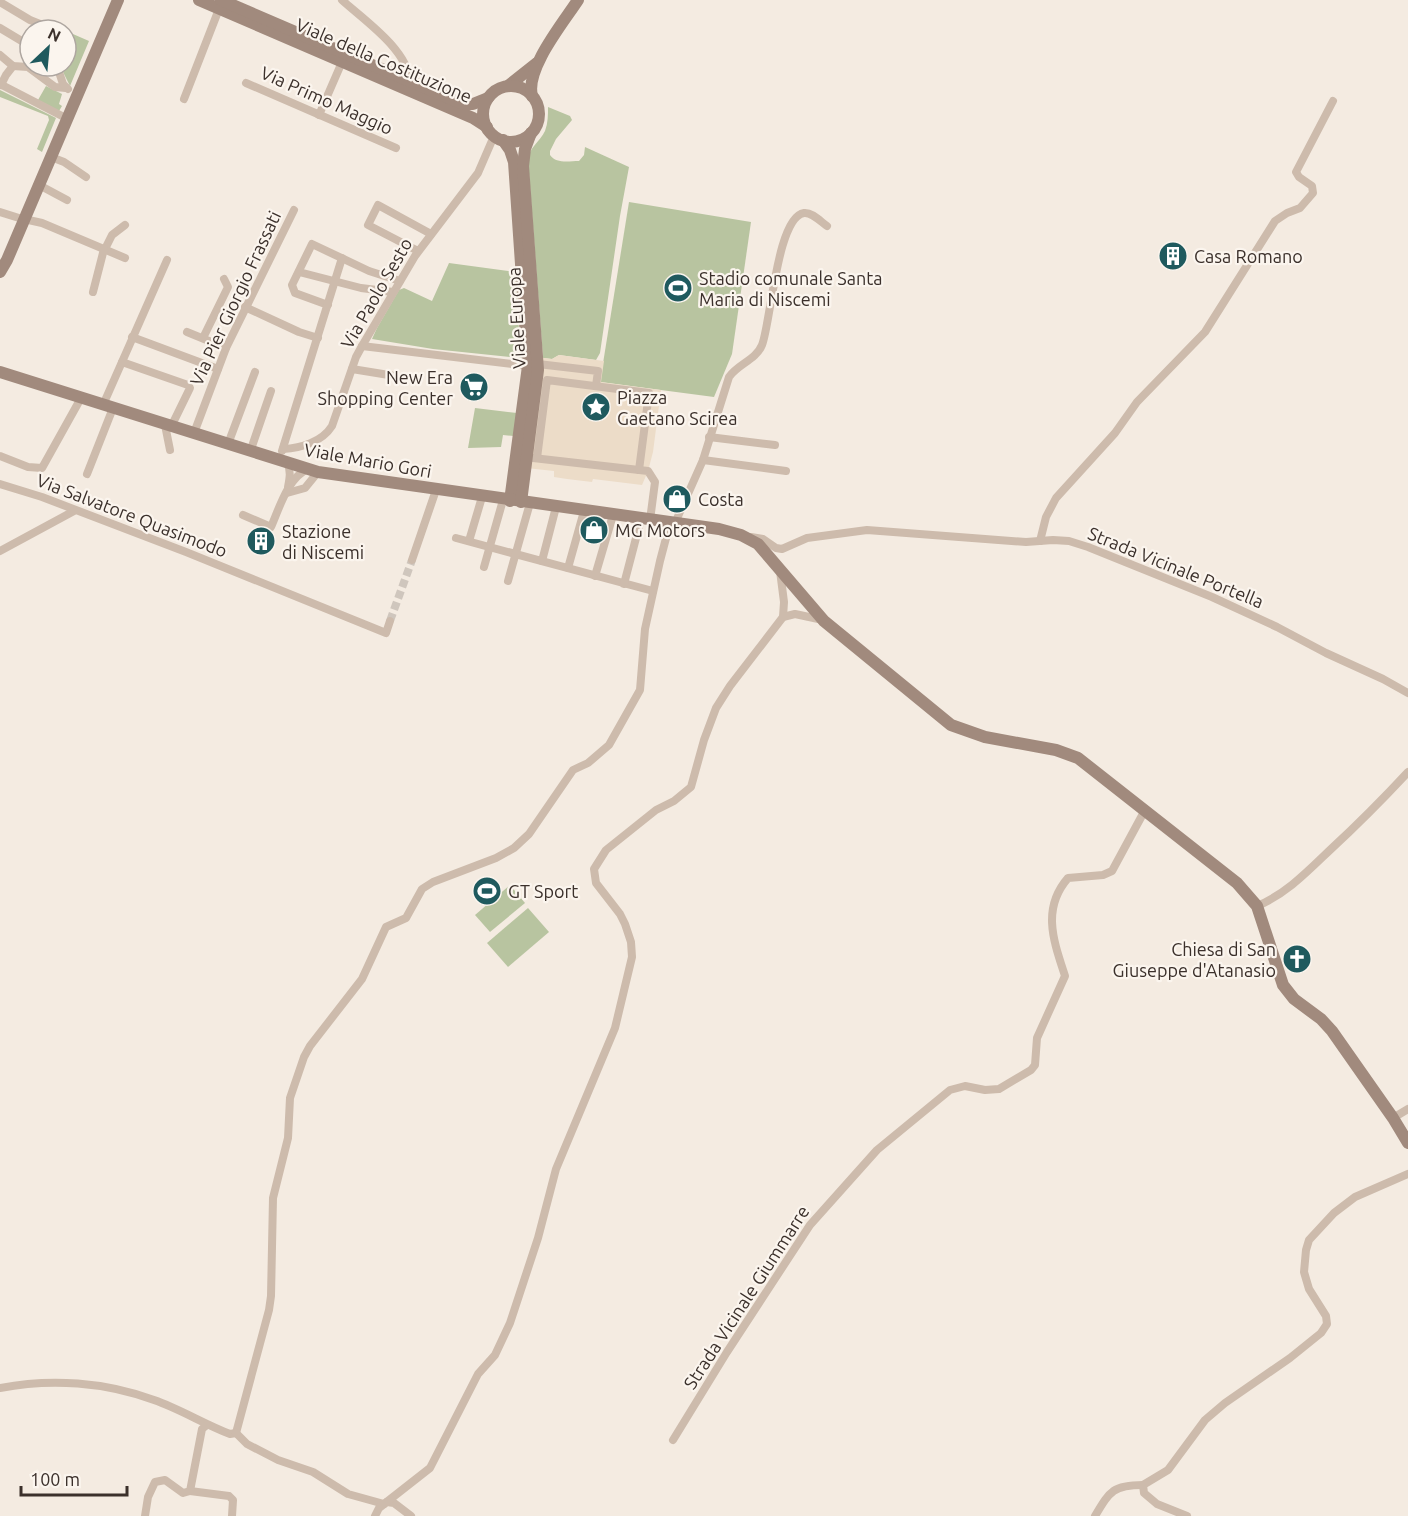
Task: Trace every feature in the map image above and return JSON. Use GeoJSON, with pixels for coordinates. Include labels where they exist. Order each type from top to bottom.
{"type":"FeatureCollection","features":[{"type":"Feature","properties":{"kind":"street"},"geometry":{"type":"LineString","coordinates":[[0,272],[7,260],[62,116],[69,90],[111,0]]}},
{"type":"Feature","properties":{"kind":"street"},"geometry":{"type":"LineString","coordinates":[[0,266],[39,185],[118,0]]}},
{"type":"Feature","properties":{"kind":"street","name":"Viale della Costituzione"},"geometry":{"type":"LineString","coordinates":[[199,0],[220,5],[464,104],[473,104],[488,98]]}},
{"type":"Feature","properties":{"kind":"street"},"geometry":{"type":"LineString","coordinates":[[342,0],[393,46],[409,73],[410,81]]}},
{"type":"Feature","properties":{"kind":"street"},"geometry":{"type":"LineString","coordinates":[[538,62],[508,86],[494,92],[488,98],[483,115],[494,134],[518,141],[536,127],[538,111],[532,96],[531,83],[538,62],[578,0]]}},
{"type":"Feature","properties":{"kind":"street"},"geometry":{"type":"LineString","coordinates":[[1,2],[27,18]]}},
{"type":"Feature","properties":{"kind":"street"},"geometry":{"type":"LineString","coordinates":[[184,99],[220,5]]}},
{"type":"Feature","properties":{"kind":"street","name":"Viale della Costituzione"},"geometry":{"type":"LineString","coordinates":[[220,5],[342,62],[473,118],[494,134]]}},
{"type":"Feature","properties":{"kind":"street"},"geometry":{"type":"LineString","coordinates":[[0,28],[18,39]]}},
{"type":"Feature","properties":{"kind":"street"},"geometry":{"type":"LineString","coordinates":[[0,55],[13,66],[28,67],[55,87],[69,90]]}},
{"type":"Feature","properties":{"kind":"street"},"geometry":{"type":"LineString","coordinates":[[320,115],[342,62]]}},
{"type":"Feature","properties":{"kind":"street"},"geometry":{"type":"LineString","coordinates":[[13,66],[0,85],[62,116]]}},
{"type":"Feature","properties":{"kind":"street"},"geometry":{"type":"LineString","coordinates":[[61,78],[69,90]]}},
{"type":"Feature","properties":{"kind":"street","name":"Via Primo Maggio"},"geometry":{"type":"LineString","coordinates":[[246,83],[396,148]]}},
{"type":"Feature","properties":{"kind":"street"},"geometry":{"type":"LineString","coordinates":[[508,86],[519,87],[532,96]]}},
{"type":"Feature","properties":{"kind":"street"},"geometry":{"type":"LineString","coordinates":[[1040,541],[1046,517],[1056,498],[1115,433],[1137,402],[1204,332],[1275,221],[1300,208],[1313,193],[1312,186],[1296,172],[1333,101]]}},
{"type":"Feature","properties":{"kind":"street","name":"Viale Europa"},"geometry":{"type":"LineString","coordinates":[[516,501],[532,458],[533,365],[524,166],[525,149],[531,133]]}},
{"type":"Feature","properties":{"kind":"street","name":"Via Paolo Sesto"},"geometry":{"type":"LineString","coordinates":[[283,457],[327,435],[362,346],[418,251],[478,173],[494,134]]}},
{"type":"Feature","properties":{"kind":"street","name":"Viale Europa"},"geometry":{"type":"LineString","coordinates":[[494,134],[510,150],[514,162],[533,365],[516,501]]}},
{"type":"Feature","properties":{"kind":"street"},"geometry":{"type":"LineString","coordinates":[[51,157],[64,162],[86,177]]}},
{"type":"Feature","properties":{"kind":"street"},"geometry":{"type":"LineString","coordinates":[[39,185],[67,200]]}},
{"type":"Feature","properties":{"kind":"street"},"geometry":{"type":"LineString","coordinates":[[418,251],[368,225],[378,205],[431,234]]}},
{"type":"Feature","properties":{"kind":"street","name":"Via Pier Giorgio Frassati"},"geometry":{"type":"LineString","coordinates":[[194,433],[226,348],[294,210]]}},
{"type":"Feature","properties":{"kind":"street"},"geometry":{"type":"LineString","coordinates":[[0,212],[42,223],[124,258]]}},
{"type":"Feature","properties":{"kind":"street"},"geometry":{"type":"LineString","coordinates":[[236,1433],[269,1310],[273,1198],[288,1138],[290,1098],[304,1057],[362,979],[386,927],[406,918],[422,889],[433,882],[461,873],[514,848],[529,834],[573,770],[588,763],[609,745],[640,690],[645,629],[652,591],[673,523],[703,460],[729,377],[734,370],[757,353],[766,335],[778,262],[790,224],[804,213],[827,226]]}},
{"type":"Feature","properties":{"kind":"street"},"geometry":{"type":"LineString","coordinates":[[93,292],[105,249],[112,235],[125,225]]}},
{"type":"Feature","properties":{"kind":"street"},"geometry":{"type":"LineString","coordinates":[[328,305],[295,293],[292,285],[312,244],[384,276],[400,280]]}},
{"type":"Feature","properties":{"kind":"street"},"geometry":{"type":"LineString","coordinates":[[243,515],[271,527],[286,494],[291,477],[283,457],[342,258]]}},
{"type":"Feature","properties":{"kind":"street"},"geometry":{"type":"LineString","coordinates":[[87,474],[122,362],[167,260]]}},
{"type":"Feature","properties":{"kind":"street"},"geometry":{"type":"LineString","coordinates":[[299,272],[361,288],[393,292]]}},
{"type":"Feature","properties":{"kind":"street"},"geometry":{"type":"LineString","coordinates":[[203,338],[228,287],[224,279]]}},
{"type":"Feature","properties":{"kind":"street"},"geometry":{"type":"LineString","coordinates":[[245,307],[299,332],[318,338]]}},
{"type":"Feature","properties":{"kind":"street"},"geometry":{"type":"LineString","coordinates":[[187,332],[226,348]]}},
{"type":"Feature","properties":{"kind":"street"},"geometry":{"type":"LineString","coordinates":[[132,337],[218,369]]}},
{"type":"Feature","properties":{"kind":"street"},"geometry":{"type":"LineString","coordinates":[[362,346],[598,371],[596,386]]}},
{"type":"Feature","properties":{"kind":"street"},"geometry":{"type":"LineString","coordinates":[[122,362],[188,385],[190,388],[168,426],[170,450]]}},
{"type":"Feature","properties":{"kind":"street"},"geometry":{"type":"LineString","coordinates":[[352,369],[394,376]]}},
{"type":"Feature","properties":{"kind":"street","name":"Viale Mario Gori"},"geometry":{"type":"LineString","coordinates":[[0,372],[250,452],[283,457],[308,470],[741,535]]}},
{"type":"Feature","properties":{"kind":"street"},"geometry":{"type":"LineString","coordinates":[[228,444],[255,372]]}},
{"type":"Feature","properties":{"kind":"street"},"geometry":{"type":"LineString","coordinates":[[624,584],[646,519],[655,482],[648,471],[639,470],[532,458],[547,380],[649,393],[639,470]]}},
{"type":"Feature","properties":{"kind":"street"},"geometry":{"type":"LineString","coordinates":[[250,452],[271,391]]}},
{"type":"Feature","properties":{"kind":"street"},"geometry":{"type":"LineString","coordinates":[[0,456],[38,469],[45,464],[81,398]]}},
{"type":"Feature","properties":{"kind":"street"},"geometry":{"type":"LineString","coordinates":[[710,436],[774,445]]}},
{"type":"Feature","properties":{"kind":"street"},"geometry":{"type":"LineString","coordinates":[[703,460],[786,471]]}},
{"type":"Feature","properties":{"kind":"street"},"geometry":{"type":"LineString","coordinates":[[286,494],[308,470]]}},
{"type":"Feature","properties":{"kind":"street"},"geometry":{"type":"LineString","coordinates":[[286,494],[309,484],[308,470]]}},
{"type":"Feature","properties":{"kind":"street"},"geometry":{"type":"LineString","coordinates":[[299,489],[308,470]]}},
{"type":"Feature","properties":{"kind":"street","name":"Via Salvatore Quasimodo"},"geometry":{"type":"LineString","coordinates":[[0,484],[42,497],[186,552],[386,633],[390,621]]}},
{"type":"Feature","properties":{"kind":"street"},"geometry":{"type":"LineString","coordinates":[[412,560],[436,490]]}},
{"type":"Feature","properties":{"kind":"street"},"geometry":{"type":"LineString","coordinates":[[469,541],[482,497]]}},
{"type":"Feature","properties":{"kind":"street"},"geometry":{"type":"LineString","coordinates":[[483,567],[489,547],[516,501]]}},
{"type":"Feature","properties":{"kind":"street"},"geometry":{"type":"LineString","coordinates":[[508,581],[515,554],[516,501]]}},
{"type":"Feature","properties":{"kind":"street"},"geometry":{"type":"LineString","coordinates":[[542,561],[556,507]]}},
{"type":"Feature","properties":{"kind":"street"},"geometry":{"type":"LineString","coordinates":[[0,551],[74,511]]}},
{"type":"Feature","properties":{"kind":"street"},"geometry":{"type":"LineString","coordinates":[[568,568],[584,511]]}},
{"type":"Feature","properties":{"kind":"street"},"geometry":{"type":"LineString","coordinates":[[595,576],[613,515]]}},
{"type":"Feature","properties":{"kind":"street","name":"Strada Vicinale Portella"},"geometry":{"type":"LineString","coordinates":[[741,535],[763,539],[776,548],[782,549],[807,538],[867,530],[1026,542],[1069,541],[1212,597],[1408,693]]}},
{"type":"Feature","properties":{"kind":"street"},"geometry":{"type":"LineString","coordinates":[[741,535],[758,544],[824,621],[951,725],[985,737],[1056,750],[1078,758],[1236,883],[1257,906],[1283,985],[1294,999],[1321,1019],[1332,1031],[1408,1143]]}},
{"type":"Feature","properties":{"kind":"street"},"geometry":{"type":"LineString","coordinates":[[456,538],[652,591]]}},
{"type":"Feature","properties":{"kind":"street"},"geometry":{"type":"LineString","coordinates":[[375,1516],[379,1508],[430,1468],[478,1374],[495,1355],[510,1323],[538,1238],[556,1169],[615,1028],[632,957],[631,942],[626,924],[596,883],[594,869],[606,850],[656,810],[674,801],[691,787],[716,708],[783,617],[784,602],[780,571]]}},
{"type":"Feature","properties":{"kind":"street"},"geometry":{"type":"LineString","coordinates":[[783,617],[795,614],[824,621]]}},
{"type":"Feature","properties":{"kind":"street"},"geometry":{"type":"LineString","coordinates":[[1257,906],[1292,886],[1374,809],[1408,771]]}},
{"type":"Feature","properties":{"kind":"street","name":"Strada Vicinale Giummarre"},"geometry":{"type":"LineString","coordinates":[[673,1440],[726,1352],[810,1225],[877,1150],[950,1090],[965,1086],[985,1090],[999,1089],[1035,1065],[1037,1038],[1065,976],[1052,934],[1052,915],[1058,889],[1068,879],[1103,875],[1112,871],[1145,810]]}},
{"type":"Feature","properties":{"kind":"street"},"geometry":{"type":"LineString","coordinates":[[1393,1118],[1408,1109]]}},
{"type":"Feature","properties":{"kind":"street"},"geometry":{"type":"LineString","coordinates":[[1095,1516],[1114,1489],[1120,1486],[1143,1485],[1168,1470],[1211,1414],[1321,1333],[1327,1324],[1326,1316],[1309,1289],[1304,1272],[1306,1250],[1310,1240],[1334,1213],[1354,1197],[1408,1174]]}},
{"type":"Feature","properties":{"kind":"street"},"geometry":{"type":"LineString","coordinates":[[0,1388],[71,1383],[111,1387],[155,1400],[230,1434],[236,1433]]}},
{"type":"Feature","properties":{"kind":"street"},"geometry":{"type":"LineString","coordinates":[[190,1491],[202,1429],[207,1425]]}},
{"type":"Feature","properties":{"kind":"street"},"geometry":{"type":"LineString","coordinates":[[236,1433],[247,1444],[278,1460],[313,1472],[348,1494],[394,1503],[411,1516]]}},
{"type":"Feature","properties":{"kind":"street"},"geometry":{"type":"LineString","coordinates":[[145,1516],[148,1497],[156,1482],[165,1480],[183,1493],[190,1491],[229,1496],[233,1500],[232,1516]]}},
{"type":"Feature","properties":{"kind":"street"},"geometry":{"type":"LineString","coordinates":[[1143,1485],[1144,1493],[1151,1500],[1187,1516]]}},
{"type":"Feature","properties":{"kind":"green space"},"geometry":{"type":"Polygon","coordinates":[[[78,36],[89,41],[78,67],[78,36]]]}},
{"type":"Feature","properties":{"kind":"green space"},"geometry":{"type":"Polygon","coordinates":[[[66,78],[73,78],[70,86],[66,78]]]}},
{"type":"Feature","properties":{"kind":"green space"},"geometry":{"type":"Polygon","coordinates":[[[46,86],[62,94],[59,104],[62,106],[59,111],[38,100],[46,86]]]}},
{"type":"Feature","properties":{"kind":"green space"},"geometry":{"type":"Polygon","coordinates":[[[0,90],[56,118],[42,152],[37,149],[49,120],[48,116],[0,97],[0,90]]]}},
{"type":"Feature","properties":{"kind":"green space"},"geometry":{"type":"Polygon","coordinates":[[[548,107],[570,116],[572,120],[556,139],[550,151],[553,158],[563,161],[579,161],[584,155],[585,147],[629,167],[600,353],[596,360],[559,355],[552,359],[543,358],[528,160],[530,152],[545,131],[548,107]]]}},
{"type":"Feature","properties":{"kind":"green space","name":"Stadio comunale Santa Maria di Niscemi"},"geometry":{"type":"Polygon","coordinates":[[[629,202],[751,222],[732,354],[714,397],[600,382],[629,202]]]}},
{"type":"Feature","properties":{"kind":"green space"},"geometry":{"type":"Polygon","coordinates":[[[449,263],[515,272],[521,358],[433,349],[372,339],[399,290],[404,288],[432,301],[449,263]]]}},
{"type":"Feature","properties":{"kind":"green space"},"geometry":{"type":"Polygon","coordinates":[[[475,408],[517,413],[514,436],[503,435],[501,447],[468,448],[475,408]]]}},
{"type":"Feature","properties":{"kind":"green space"},"geometry":{"type":"Polygon","coordinates":[[[510,885],[525,903],[490,932],[475,915],[510,885]]]}},
{"type":"Feature","properties":{"kind":"green space"},"geometry":{"type":"Polygon","coordinates":[[[528,908],[549,932],[508,967],[487,943],[528,908]]]}},
{"type":"Feature","properties":{"kind":"shaded area","name":"Piazza Gaetano Scirea"},"geometry":{"type":"Polygon","coordinates":[[[559,355],[604,361],[601,382],[661,390],[653,452],[642,485],[593,479],[592,482],[567,479],[554,477],[554,471],[526,468],[537,357],[552,359],[559,355]]]}},
{"type":"Feature","properties":{"kind":"tunnel"},"geometry":{"type":"LineString","coordinates":[[390,621],[412,560]]}},
{"type":"Feature","properties":{"kind":"place","name":"Casa Romano"},"geometry":{"type":"Point","coordinates":[1173,256]}},
{"type":"Feature","properties":{"kind":"place","name":"Stadio comunale Santa Maria di Niscemi"},"geometry":{"type":"Point","coordinates":[678,288]}},
{"type":"Feature","properties":{"kind":"place","name":"New Era Shopping Center"},"geometry":{"type":"Point","coordinates":[474,387]}},
{"type":"Feature","properties":{"kind":"place","name":"Piazza Gaetano Scirea"},"geometry":{"type":"Point","coordinates":[596,407]}},
{"type":"Feature","properties":{"kind":"place","name":"Costa"},"geometry":{"type":"Point","coordinates":[677,499]}},
{"type":"Feature","properties":{"kind":"place","name":"MG Motors"},"geometry":{"type":"Point","coordinates":[594,530]}},
{"type":"Feature","properties":{"kind":"place","name":"Stazione di Niscemi"},"geometry":{"type":"Point","coordinates":[261,541]}},
{"type":"Feature","properties":{"kind":"place","name":"GT Sport"},"geometry":{"type":"Point","coordinates":[487,891]}},
{"type":"Feature","properties":{"kind":"place","name":"Chiesa di San Giuseppe d'Atanasio"},"geometry":{"type":"Point","coordinates":[1297,959]}}]}
